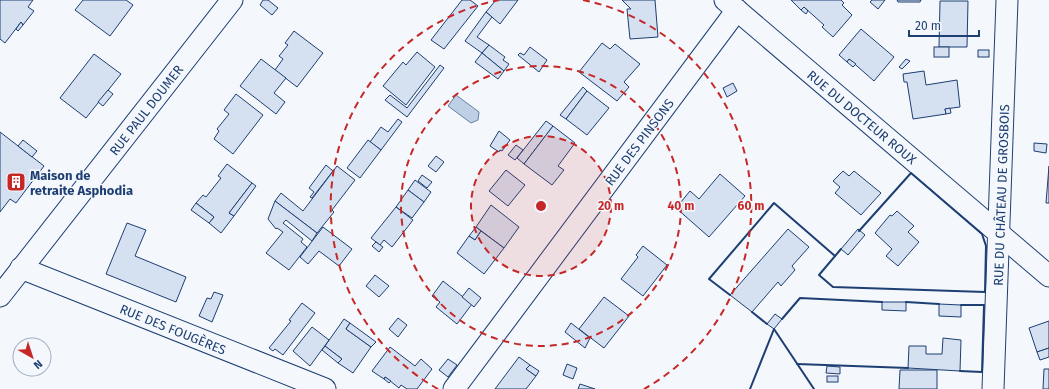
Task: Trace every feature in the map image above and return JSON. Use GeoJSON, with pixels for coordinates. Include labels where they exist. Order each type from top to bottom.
{"type":"FeatureCollection","features":[{"type":"Feature","properties":{"kind":"street","name":"RUE PAUL DOUMER"},"geometry":{"type":"LineString","coordinates":[[0,296],[232,0]]}},
{"type":"Feature","properties":{"kind":"street","name":"RUE DU CHÂTEAU DE GROSBOIS"},"geometry":{"type":"LineString","coordinates":[[993,389],[1007,0]]}},
{"type":"Feature","properties":{"kind":"street","name":"RUE DU DOCTEUR ROUX"},"geometry":{"type":"LineString","coordinates":[[731,5],[1049,276]]}},
{"type":"Feature","properties":{"kind":"street","name":"RUE DES PINSONS"},"geometry":{"type":"LineString","coordinates":[[454,389],[731,5]]}},
{"type":"Feature","properties":{"kind":"street","name":"RUE DES FOUGÈRES"},"geometry":{"type":"LineString","coordinates":[[21,268],[325,389]]}},
{"type":"Feature","properties":{"kind":"water"},"geometry":{"type":"Polygon","coordinates":[[[456,95],[479,112],[478,120],[471,123],[448,106],[456,95]]]}},
{"type":"Feature","properties":{"kind":"building"},"geometry":{"type":"Polygon","coordinates":[[[0,0],[33,0],[28,7],[34,11],[23,25],[21,22],[5,43],[0,39],[0,0]]]}},
{"type":"Feature","properties":{"kind":"building"},"geometry":{"type":"Polygon","coordinates":[[[83,0],[126,0],[133,5],[110,36],[75,10],[83,0]]]}},
{"type":"Feature","properties":{"kind":"building"},"geometry":{"type":"Polygon","coordinates":[[[263,0],[268,0],[278,8],[272,15],[260,5],[263,0]]]}},
{"type":"Feature","properties":{"kind":"building"},"geometry":{"type":"Polygon","coordinates":[[[462,0],[470,0],[478,6],[444,49],[431,40],[462,0]]]}},
{"type":"Feature","properties":{"kind":"building"},"geometry":{"type":"Polygon","coordinates":[[[496,0],[518,0],[500,24],[486,12],[496,0]]]}},
{"type":"Feature","properties":{"kind":"building"},"geometry":{"type":"Polygon","coordinates":[[[622,0],[655,0],[658,37],[630,39],[627,9],[631,9],[622,0]]]}},
{"type":"Feature","properties":{"kind":"building"},"geometry":{"type":"Polygon","coordinates":[[[791,0],[841,0],[844,3],[842,5],[852,15],[833,37],[822,27],[824,25],[804,7],[801,10],[791,0]]]}},
{"type":"Feature","properties":{"kind":"building"},"geometry":{"type":"Polygon","coordinates":[[[872,0],[885,0],[878,9],[870,2],[872,0]]]}},
{"type":"Feature","properties":{"kind":"building"},"geometry":{"type":"Polygon","coordinates":[[[897,0],[921,0],[920,2],[898,2],[897,0]]]}},
{"type":"Feature","properties":{"kind":"building"},"geometry":{"type":"Polygon","coordinates":[[[940,1],[968,1],[967,47],[939,47],[940,1]]]}},
{"type":"Feature","properties":{"kind":"building"},"geometry":{"type":"Polygon","coordinates":[[[804,7],[808,11],[806,14],[801,10],[804,7]]]}},
{"type":"Feature","properties":{"kind":"building"},"geometry":{"type":"Polygon","coordinates":[[[486,12],[492,17],[477,37],[489,45],[482,53],[465,41],[486,12]]]}},
{"type":"Feature","properties":{"kind":"building"},"geometry":{"type":"Polygon","coordinates":[[[21,22],[23,25],[18,31],[16,29],[21,22]]]}},
{"type":"Feature","properties":{"kind":"building"},"geometry":{"type":"Polygon","coordinates":[[[861,29],[894,57],[874,81],[849,59],[847,62],[839,55],[861,29]]]}},
{"type":"Feature","properties":{"kind":"building"},"geometry":{"type":"Polygon","coordinates":[[[294,31],[323,53],[297,87],[275,70],[283,59],[279,56],[288,45],[285,43],[294,31]]]}},
{"type":"Feature","properties":{"kind":"building"},"geometry":{"type":"Polygon","coordinates":[[[602,43],[610,49],[615,44],[640,64],[624,82],[629,87],[617,101],[579,72],[602,43]]]}},
{"type":"Feature","properties":{"kind":"building"},"geometry":{"type":"Polygon","coordinates":[[[489,45],[505,57],[503,60],[509,64],[504,71],[482,53],[489,45]]]}},
{"type":"Feature","properties":{"kind":"building"},"geometry":{"type":"Polygon","coordinates":[[[530,47],[547,60],[539,72],[518,55],[520,53],[524,55],[530,47]]]}},
{"type":"Feature","properties":{"kind":"building"},"geometry":{"type":"Polygon","coordinates":[[[934,47],[949,47],[949,57],[934,57],[934,47]]]}},
{"type":"Feature","properties":{"kind":"building"},"geometry":{"type":"Polygon","coordinates":[[[978,50],[989,50],[989,57],[978,57],[978,50]]]}},
{"type":"Feature","properties":{"kind":"building"},"geometry":{"type":"Polygon","coordinates":[[[417,52],[435,67],[406,105],[383,86],[403,62],[406,65],[417,52]]]}},
{"type":"Feature","properties":{"kind":"building"},"geometry":{"type":"Polygon","coordinates":[[[482,53],[504,71],[498,79],[475,62],[482,53]]]}},
{"type":"Feature","properties":{"kind":"building"},"geometry":{"type":"Polygon","coordinates":[[[94,54],[121,74],[86,118],[60,98],[94,54]]]}},
{"type":"Feature","properties":{"kind":"building"},"geometry":{"type":"Polygon","coordinates":[[[261,59],[286,78],[274,93],[285,102],[276,114],[240,86],[261,59]]]}},
{"type":"Feature","properties":{"kind":"building"},"geometry":{"type":"Polygon","coordinates":[[[849,59],[856,64],[853,67],[847,62],[849,59]]]}},
{"type":"Feature","properties":{"kind":"building"},"geometry":{"type":"Polygon","coordinates":[[[906,59],[910,61],[902,69],[899,67],[906,59]]]}},
{"type":"Feature","properties":{"kind":"building"},"geometry":{"type":"Polygon","coordinates":[[[440,65],[444,68],[407,117],[385,100],[390,95],[407,108],[440,65]]]}},
{"type":"Feature","properties":{"kind":"building"},"geometry":{"type":"Polygon","coordinates":[[[924,71],[926,85],[957,80],[960,107],[945,109],[946,114],[913,119],[907,82],[904,82],[903,74],[924,71]]]}},
{"type":"Feature","properties":{"kind":"building"},"geometry":{"type":"Polygon","coordinates":[[[733,83],[737,91],[727,97],[723,88],[733,83]]]}},
{"type":"Feature","properties":{"kind":"building"},"geometry":{"type":"Polygon","coordinates":[[[583,87],[587,91],[566,119],[560,115],[583,87]]]}},
{"type":"Feature","properties":{"kind":"building"},"geometry":{"type":"Polygon","coordinates":[[[108,90],[113,94],[103,106],[98,102],[108,90]]]}},
{"type":"Feature","properties":{"kind":"building"},"geometry":{"type":"Polygon","coordinates":[[[587,91],[609,108],[587,135],[566,119],[587,91]]]}},
{"type":"Feature","properties":{"kind":"building"},"geometry":{"type":"Polygon","coordinates":[[[236,94],[263,115],[233,154],[214,139],[219,131],[217,129],[229,114],[224,110],[236,94]]]}},
{"type":"Feature","properties":{"kind":"building"},"geometry":{"type":"Polygon","coordinates":[[[950,108],[951,113],[946,114],[945,109],[950,108]]]}},
{"type":"Feature","properties":{"kind":"building"},"geometry":{"type":"Polygon","coordinates":[[[398,119],[402,122],[381,150],[370,142],[381,127],[388,132],[398,119]]]}},
{"type":"Feature","properties":{"kind":"building"},"geometry":{"type":"Polygon","coordinates":[[[546,121],[553,126],[524,164],[517,158],[546,121]]]}},
{"type":"Feature","properties":{"kind":"building"},"geometry":{"type":"Polygon","coordinates":[[[553,126],[575,143],[558,166],[564,170],[552,185],[524,164],[553,126]]]}},
{"type":"Feature","properties":{"kind":"building"},"geometry":{"type":"Polygon","coordinates":[[[499,131],[510,140],[502,151],[500,150],[499,152],[490,146],[499,131]]]}},
{"type":"Feature","properties":{"kind":"building","name":"Maison de retraite Asphodia"},"geometry":{"type":"Polygon","coordinates":[[[0,132],[44,166],[16,203],[10,199],[0,212],[0,132]]]}},
{"type":"Feature","properties":{"kind":"building"},"geometry":{"type":"Polygon","coordinates":[[[23,140],[37,151],[32,157],[18,146],[23,140]]]}},
{"type":"Feature","properties":{"kind":"building"},"geometry":{"type":"Polygon","coordinates":[[[368,140],[381,150],[360,178],[347,168],[368,140]]]}},
{"type":"Feature","properties":{"kind":"building"},"geometry":{"type":"Polygon","coordinates":[[[1034,143],[1047,144],[1046,153],[1034,151],[1034,143]]]}},
{"type":"Feature","properties":{"kind":"building"},"geometry":{"type":"Polygon","coordinates":[[[516,145],[523,150],[515,160],[508,155],[516,145]]]}},
{"type":"Feature","properties":{"kind":"building"},"geometry":{"type":"Polygon","coordinates":[[[436,156],[444,162],[436,172],[428,166],[436,156]]]}},
{"type":"Feature","properties":{"kind":"building"},"geometry":{"type":"Polygon","coordinates":[[[227,164],[252,183],[229,213],[234,216],[221,233],[209,223],[214,217],[196,203],[203,195],[206,197],[221,178],[218,176],[227,164]]]}},
{"type":"Feature","properties":{"kind":"building"},"geometry":{"type":"Polygon","coordinates":[[[326,165],[333,171],[312,198],[310,197],[314,192],[309,188],[326,165]]]}},
{"type":"Feature","properties":{"kind":"building"},"geometry":{"type":"Polygon","coordinates":[[[337,166],[355,180],[332,210],[334,212],[317,233],[275,201],[281,193],[303,211],[337,166]]]}},
{"type":"Feature","properties":{"kind":"building"},"geometry":{"type":"Polygon","coordinates":[[[1049,166],[1049,203],[1046,203],[1049,166]]]}},
{"type":"Feature","properties":{"kind":"building"},"geometry":{"type":"Polygon","coordinates":[[[506,170],[525,185],[508,206],[489,191],[506,170]]]}},
{"type":"Feature","properties":{"kind":"building"},"geometry":{"type":"Polygon","coordinates":[[[843,171],[849,176],[854,171],[881,193],[861,215],[835,193],[840,187],[833,181],[843,171]]]}},
{"type":"Feature","properties":{"kind":"building"},"geometry":{"type":"Polygon","coordinates":[[[720,174],[745,196],[709,237],[676,208],[690,191],[699,199],[720,174]]]}},
{"type":"Feature","properties":{"kind":"building"},"geometry":{"type":"Polygon","coordinates":[[[422,175],[432,182],[427,188],[418,181],[422,175]]]}},
{"type":"Feature","properties":{"kind":"building"},"geometry":{"type":"Polygon","coordinates":[[[415,180],[431,192],[424,202],[408,190],[415,180]]]}},
{"type":"Feature","properties":{"kind":"building"},"geometry":{"type":"Polygon","coordinates":[[[252,183],[256,186],[234,216],[229,213],[252,183]]]}},
{"type":"Feature","properties":{"kind":"building"},"geometry":{"type":"Polygon","coordinates":[[[408,190],[424,202],[412,218],[396,207],[408,190]]]}},
{"type":"Feature","properties":{"kind":"building"},"geometry":{"type":"Polygon","coordinates":[[[275,201],[317,233],[312,241],[286,220],[283,223],[303,239],[301,242],[307,247],[289,270],[266,253],[283,232],[277,228],[276,229],[268,219],[275,201]]]}},
{"type":"Feature","properties":{"kind":"building"},"geometry":{"type":"Polygon","coordinates":[[[196,203],[214,217],[209,223],[191,210],[196,203]]]}},
{"type":"Feature","properties":{"kind":"building"},"geometry":{"type":"Polygon","coordinates":[[[491,205],[519,227],[504,248],[476,227],[491,205]]]}},
{"type":"Feature","properties":{"kind":"building"},"geometry":{"type":"Polygon","coordinates":[[[396,207],[413,220],[392,247],[384,240],[380,245],[371,238],[396,207]]]}},
{"type":"Feature","properties":{"kind":"building"},"geometry":{"type":"Polygon","coordinates":[[[897,211],[914,226],[908,232],[919,242],[898,266],[886,256],[892,249],[875,233],[890,215],[892,216],[897,211]]]}},
{"type":"Feature","properties":{"kind":"building"},"geometry":{"type":"Polygon","coordinates":[[[127,223],[146,230],[135,256],[186,277],[176,302],[106,274],[127,223]]]}},
{"type":"Feature","properties":{"kind":"building"},"geometry":{"type":"Polygon","coordinates":[[[323,227],[352,249],[339,266],[319,251],[308,264],[300,257],[323,227]]]}},
{"type":"Feature","properties":{"kind":"building"},"geometry":{"type":"Polygon","coordinates":[[[476,227],[481,231],[475,240],[469,236],[476,227]]]}},
{"type":"Feature","properties":{"kind":"building"},"geometry":{"type":"Polygon","coordinates":[[[788,229],[809,247],[792,266],[795,270],[781,286],[778,282],[752,312],[730,295],[788,229]]]}},
{"type":"Feature","properties":{"kind":"building"},"geometry":{"type":"Polygon","coordinates":[[[858,229],[865,235],[848,255],[841,249],[858,229]]]}},
{"type":"Feature","properties":{"kind":"building"},"geometry":{"type":"Polygon","coordinates":[[[481,231],[504,248],[484,274],[457,253],[469,236],[475,240],[481,231]]]}},
{"type":"Feature","properties":{"kind":"building"},"geometry":{"type":"Polygon","coordinates":[[[376,242],[383,247],[379,252],[372,246],[376,242]]]}},
{"type":"Feature","properties":{"kind":"building"},"geometry":{"type":"Polygon","coordinates":[[[643,246],[667,265],[643,296],[621,279],[638,257],[636,255],[643,246]]]}},
{"type":"Feature","properties":{"kind":"building"},"geometry":{"type":"Polygon","coordinates":[[[375,275],[389,286],[379,297],[366,286],[375,275]]]}},
{"type":"Feature","properties":{"kind":"building"},"geometry":{"type":"Polygon","coordinates":[[[443,281],[472,304],[457,324],[436,307],[440,302],[432,296],[443,281]]]}},
{"type":"Feature","properties":{"kind":"building"},"geometry":{"type":"Polygon","coordinates":[[[469,288],[481,298],[474,307],[462,297],[469,288]]]}},
{"type":"Feature","properties":{"kind":"building"},"geometry":{"type":"Polygon","coordinates":[[[214,292],[223,295],[212,322],[199,316],[207,298],[211,299],[214,292]]]}},
{"type":"Feature","properties":{"kind":"building"},"geometry":{"type":"Polygon","coordinates":[[[604,297],[629,316],[604,348],[579,329],[604,297]]]}},
{"type":"Feature","properties":{"kind":"building"},"geometry":{"type":"Polygon","coordinates":[[[882,302],[906,302],[906,311],[882,310],[882,302]]]}},
{"type":"Feature","properties":{"kind":"building"},"geometry":{"type":"Polygon","coordinates":[[[302,303],[315,313],[283,355],[275,349],[273,351],[269,348],[291,321],[289,320],[302,303]]]}},
{"type":"Feature","properties":{"kind":"building"},"geometry":{"type":"Polygon","coordinates":[[[939,304],[961,305],[961,317],[939,316],[939,304]]]}},
{"type":"Feature","properties":{"kind":"building"},"geometry":{"type":"Polygon","coordinates":[[[775,314],[782,319],[774,329],[767,324],[775,314]]]}},
{"type":"Feature","properties":{"kind":"building"},"geometry":{"type":"Polygon","coordinates":[[[398,318],[407,325],[398,337],[389,329],[398,318]]]}},
{"type":"Feature","properties":{"kind":"building"},"geometry":{"type":"Polygon","coordinates":[[[344,319],[350,323],[346,329],[371,347],[353,373],[338,363],[342,359],[325,346],[344,319]]]}},
{"type":"Feature","properties":{"kind":"building"},"geometry":{"type":"Polygon","coordinates":[[[1049,321],[1049,348],[1037,352],[1029,328],[1049,321]]]}},
{"type":"Feature","properties":{"kind":"building"},"geometry":{"type":"Polygon","coordinates":[[[350,323],[376,342],[371,347],[346,329],[350,323]]]}},
{"type":"Feature","properties":{"kind":"building"},"geometry":{"type":"Polygon","coordinates":[[[571,323],[590,338],[585,348],[565,332],[571,323]]]}},
{"type":"Feature","properties":{"kind":"building"},"geometry":{"type":"Polygon","coordinates":[[[312,327],[329,340],[310,366],[293,351],[312,327]]]}},
{"type":"Feature","properties":{"kind":"building"},"geometry":{"type":"Polygon","coordinates":[[[943,338],[961,340],[960,371],[908,368],[909,346],[926,346],[926,354],[942,354],[943,338]]]}},
{"type":"Feature","properties":{"kind":"building"},"geometry":{"type":"Polygon","coordinates":[[[325,346],[342,359],[338,363],[322,350],[325,346]]]}},
{"type":"Feature","properties":{"kind":"building"},"geometry":{"type":"Polygon","coordinates":[[[390,347],[415,366],[421,359],[432,369],[417,389],[407,389],[401,385],[399,388],[385,377],[384,379],[372,371],[390,347]]]}},
{"type":"Feature","properties":{"kind":"building"},"geometry":{"type":"Polygon","coordinates":[[[1049,348],[1049,357],[1040,360],[1037,352],[1049,348]]]}},
{"type":"Feature","properties":{"kind":"building"},"geometry":{"type":"Polygon","coordinates":[[[519,357],[530,365],[526,369],[536,376],[526,389],[495,389],[519,357]]]}},
{"type":"Feature","properties":{"kind":"building"},"geometry":{"type":"Polygon","coordinates":[[[448,359],[457,365],[448,377],[439,370],[448,359]]]}},
{"type":"Feature","properties":{"kind":"building"},"geometry":{"type":"Polygon","coordinates":[[[567,364],[577,368],[573,379],[563,375],[567,364]]]}},
{"type":"Feature","properties":{"kind":"building"},"geometry":{"type":"Polygon","coordinates":[[[530,365],[539,371],[536,376],[526,369],[530,365]]]}},
{"type":"Feature","properties":{"kind":"building"},"geometry":{"type":"Polygon","coordinates":[[[827,366],[840,367],[840,374],[826,373],[827,366]]]}},
{"type":"Feature","properties":{"kind":"building"},"geometry":{"type":"Polygon","coordinates":[[[1044,369],[1049,369],[1049,389],[1043,389],[1044,369]]]}},
{"type":"Feature","properties":{"kind":"building"},"geometry":{"type":"Polygon","coordinates":[[[900,370],[937,370],[937,389],[899,389],[900,370]]]}},
{"type":"Feature","properties":{"kind":"building"},"geometry":{"type":"Polygon","coordinates":[[[827,376],[838,376],[838,382],[827,382],[827,376]]]}},
{"type":"Feature","properties":{"kind":"building"},"geometry":{"type":"Polygon","coordinates":[[[385,377],[391,381],[389,383],[384,379],[385,377]]]}},
{"type":"Feature","properties":{"kind":"building"},"geometry":{"type":"Polygon","coordinates":[[[580,384],[595,389],[578,389],[580,384]]]}},
{"type":"Feature","properties":{"kind":"wall"},"geometry":{"type":"LineString","coordinates":[[841,249],[819,275],[833,287],[985,292],[986,246],[982,234],[911,173],[859,231]]}},
{"type":"Feature","properties":{"kind":"wall"},"geometry":{"type":"LineString","coordinates":[[730,295],[709,279],[774,203],[835,256]]}},
{"type":"Feature","properties":{"kind":"wall"},"geometry":{"type":"LineString","coordinates":[[782,319],[800,298],[882,302]]}},
{"type":"Feature","properties":{"kind":"wall"},"geometry":{"type":"LineString","coordinates":[[906,302],[939,304]]}},
{"type":"Feature","properties":{"kind":"wall"},"geometry":{"type":"LineString","coordinates":[[960,371],[982,372],[984,305],[961,305]]}},
{"type":"Feature","properties":{"kind":"wall"},"geometry":{"type":"LineString","coordinates":[[752,312],[767,324]]}},
{"type":"Feature","properties":{"kind":"wall"},"geometry":{"type":"LineString","coordinates":[[750,389],[774,329],[814,389]]}},
{"type":"Feature","properties":{"kind":"wall"},"geometry":{"type":"LineString","coordinates":[[797,364],[908,368]]}},
{"type":"Feature","properties":{"kind":"place","name":"Maison de retraite Asphodia"},"geometry":{"type":"Point","coordinates":[16,182]}}]}
